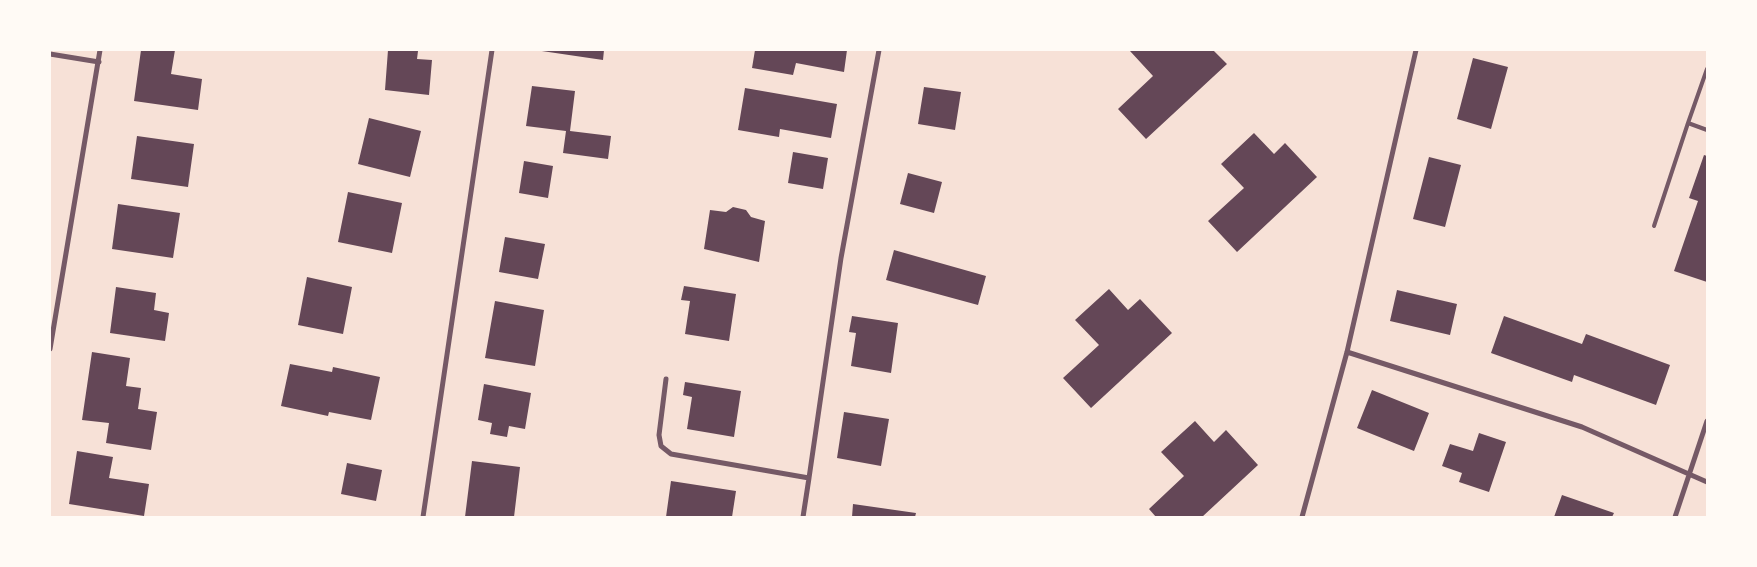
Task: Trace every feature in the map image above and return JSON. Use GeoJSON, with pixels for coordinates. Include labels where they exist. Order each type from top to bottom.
{"type":"FeatureCollection","features":[{"type":"Feature","properties":{"kind":"street"},"geometry":{"type":"LineString","coordinates":[[50,349],[100,50]]}},
{"type":"Feature","properties":{"kind":"street"},"geometry":{"type":"LineString","coordinates":[[423,517],[492,50]]}},
{"type":"Feature","properties":{"kind":"street"},"geometry":{"type":"LineString","coordinates":[[803,517],[841,258],[879,50]]}},
{"type":"Feature","properties":{"kind":"street"},"geometry":{"type":"LineString","coordinates":[[1302,517],[1347,352],[1416,50]]}},
{"type":"Feature","properties":{"kind":"street"},"geometry":{"type":"LineString","coordinates":[[50,54],[99,62]]}},
{"type":"Feature","properties":{"kind":"street"},"geometry":{"type":"LineString","coordinates":[[1347,352],[1582,427],[1707,482]]}},
{"type":"Feature","properties":{"kind":"street"},"geometry":{"type":"LineString","coordinates":[[666,379],[659,434],[661,446],[671,454],[809,478]]}},
{"type":"Feature","properties":{"kind":"street"},"geometry":{"type":"LineString","coordinates":[[1675,517],[1707,421]]}},
{"type":"Feature","properties":{"kind":"lane"},"geometry":{"type":"LineString","coordinates":[[1654,226],[1707,68]]}},
{"type":"Feature","properties":{"kind":"lane"},"geometry":{"type":"LineString","coordinates":[[1688,124],[1707,130]]}},
{"type":"Feature","properties":{"kind":"building"},"geometry":{"type":"Polygon","coordinates":[[[141,50],[175,50],[171,74],[202,79],[198,110],[134,101],[141,50]]]}},
{"type":"Feature","properties":{"kind":"building"},"geometry":{"type":"Polygon","coordinates":[[[388,50],[418,51],[417,59],[432,60],[429,95],[385,90],[388,50]]]}},
{"type":"Feature","properties":{"kind":"building"},"geometry":{"type":"Polygon","coordinates":[[[535,50],[604,50],[603,60],[535,50]]]}},
{"type":"Feature","properties":{"kind":"building"},"geometry":{"type":"Polygon","coordinates":[[[755,50],[847,50],[844,72],[796,63],[793,75],[752,68],[755,50]]]}},
{"type":"Feature","properties":{"kind":"building"},"geometry":{"type":"Polygon","coordinates":[[[1131,50],[1213,50],[1227,64],[1146,139],[1118,109],[1153,76],[1131,50]]]}},
{"type":"Feature","properties":{"kind":"building"},"geometry":{"type":"Polygon","coordinates":[[[1473,58],[1508,67],[1491,129],[1457,119],[1473,58]]]}},
{"type":"Feature","properties":{"kind":"building"},"geometry":{"type":"Polygon","coordinates":[[[532,86],[575,91],[570,131],[611,136],[608,159],[563,153],[566,131],[526,126],[532,86]]]}},
{"type":"Feature","properties":{"kind":"building"},"geometry":{"type":"Polygon","coordinates":[[[924,87],[961,92],[955,130],[918,124],[924,87]]]}},
{"type":"Feature","properties":{"kind":"building"},"geometry":{"type":"Polygon","coordinates":[[[745,88],[837,104],[831,138],[780,129],[779,137],[738,130],[745,88]]]}},
{"type":"Feature","properties":{"kind":"building"},"geometry":{"type":"Polygon","coordinates":[[[369,118],[421,131],[410,177],[358,164],[369,118]]]}},
{"type":"Feature","properties":{"kind":"building"},"geometry":{"type":"Polygon","coordinates":[[[1254,133],[1274,154],[1285,143],[1317,177],[1237,252],[1208,221],[1244,188],[1221,164],[1254,133]]]}},
{"type":"Feature","properties":{"kind":"building"},"geometry":{"type":"Polygon","coordinates":[[[137,136],[194,144],[188,187],[131,179],[137,136]]]}},
{"type":"Feature","properties":{"kind":"building"},"geometry":{"type":"Polygon","coordinates":[[[793,152],[828,158],[823,189],[788,183],[793,152]]]}},
{"type":"Feature","properties":{"kind":"building"},"geometry":{"type":"Polygon","coordinates":[[[1704,155],[1707,156],[1707,282],[1674,271],[1698,201],[1689,198],[1704,155]]]}},
{"type":"Feature","properties":{"kind":"building"},"geometry":{"type":"Polygon","coordinates":[[[1429,157],[1461,165],[1445,227],[1413,219],[1429,157]]]}},
{"type":"Feature","properties":{"kind":"building"},"geometry":{"type":"Polygon","coordinates":[[[524,161],[553,166],[548,198],[519,193],[524,161]]]}},
{"type":"Feature","properties":{"kind":"building"},"geometry":{"type":"Polygon","coordinates":[[[908,173],[942,182],[934,213],[900,204],[908,173]]]}},
{"type":"Feature","properties":{"kind":"building"},"geometry":{"type":"Polygon","coordinates":[[[348,192],[402,203],[392,253],[338,242],[348,192]]]}},
{"type":"Feature","properties":{"kind":"building"},"geometry":{"type":"Polygon","coordinates":[[[118,204],[180,213],[173,258],[112,249],[118,204]]]}},
{"type":"Feature","properties":{"kind":"building"},"geometry":{"type":"Polygon","coordinates":[[[733,207],[746,210],[751,217],[765,221],[759,262],[704,249],[710,210],[726,212],[733,207]]]}},
{"type":"Feature","properties":{"kind":"building"},"geometry":{"type":"Polygon","coordinates":[[[505,237],[545,244],[538,279],[499,272],[505,237]]]}},
{"type":"Feature","properties":{"kind":"building"},"geometry":{"type":"Polygon","coordinates":[[[894,250],[986,276],[978,305],[886,280],[894,250]]]}},
{"type":"Feature","properties":{"kind":"building"},"geometry":{"type":"Polygon","coordinates":[[[307,277],[352,287],[343,334],[298,325],[307,277]]]}},
{"type":"Feature","properties":{"kind":"building"},"geometry":{"type":"Polygon","coordinates":[[[684,286],[736,294],[729,341],[685,334],[690,301],[681,300],[684,286]]]}},
{"type":"Feature","properties":{"kind":"building"},"geometry":{"type":"Polygon","coordinates":[[[116,287],[156,293],[154,310],[169,313],[165,341],[110,333],[116,287]]]}},
{"type":"Feature","properties":{"kind":"building"},"geometry":{"type":"Polygon","coordinates":[[[1109,289],[1128,310],[1140,299],[1172,333],[1091,408],[1063,378],[1099,345],[1075,320],[1109,289]]]}},
{"type":"Feature","properties":{"kind":"building"},"geometry":{"type":"Polygon","coordinates":[[[1397,290],[1457,304],[1450,335],[1390,321],[1397,290]]]}},
{"type":"Feature","properties":{"kind":"building"},"geometry":{"type":"Polygon","coordinates":[[[495,301],[544,310],[535,366],[485,358],[495,301]]]}},
{"type":"Feature","properties":{"kind":"building"},"geometry":{"type":"Polygon","coordinates":[[[852,316],[898,323],[891,373],[851,366],[856,333],[849,332],[852,316]]]}},
{"type":"Feature","properties":{"kind":"building"},"geometry":{"type":"Polygon","coordinates":[[[1504,316],[1582,344],[1586,334],[1670,365],[1656,405],[1574,375],[1572,382],[1491,353],[1504,316]]]}},
{"type":"Feature","properties":{"kind":"building"},"geometry":{"type":"Polygon","coordinates":[[[92,352],[130,358],[126,386],[141,388],[138,409],[157,412],[151,450],[106,443],[109,423],[82,420],[92,352]]]}},
{"type":"Feature","properties":{"kind":"building"},"geometry":{"type":"Polygon","coordinates":[[[290,364],[332,372],[333,367],[380,377],[371,420],[329,412],[328,416],[281,406],[290,364]]]}},
{"type":"Feature","properties":{"kind":"building"},"geometry":{"type":"Polygon","coordinates":[[[685,382],[741,391],[734,437],[687,429],[692,397],[683,395],[685,382]]]}},
{"type":"Feature","properties":{"kind":"building"},"geometry":{"type":"Polygon","coordinates":[[[484,384],[531,393],[525,429],[509,426],[507,437],[490,434],[492,423],[478,420],[484,384]]]}},
{"type":"Feature","properties":{"kind":"building"},"geometry":{"type":"Polygon","coordinates":[[[1372,390],[1429,413],[1414,451],[1357,428],[1372,390]]]}},
{"type":"Feature","properties":{"kind":"building"},"geometry":{"type":"Polygon","coordinates":[[[844,412],[889,419],[881,466],[837,458],[844,412]]]}},
{"type":"Feature","properties":{"kind":"building"},"geometry":{"type":"Polygon","coordinates":[[[1195,421],[1214,442],[1226,430],[1258,465],[1202,517],[1156,517],[1149,509],[1184,476],[1161,452],[1195,421]]]}},
{"type":"Feature","properties":{"kind":"building"},"geometry":{"type":"Polygon","coordinates":[[[1479,433],[1506,442],[1489,492],[1459,482],[1462,473],[1442,466],[1450,444],[1473,451],[1479,433]]]}},
{"type":"Feature","properties":{"kind":"building"},"geometry":{"type":"Polygon","coordinates":[[[77,451],[113,457],[109,478],[149,484],[144,516],[69,504],[77,451]]]}},
{"type":"Feature","properties":{"kind":"building"},"geometry":{"type":"Polygon","coordinates":[[[472,461],[520,467],[514,517],[465,517],[472,461]]]}},
{"type":"Feature","properties":{"kind":"building"},"geometry":{"type":"Polygon","coordinates":[[[347,463],[382,470],[376,501],[341,494],[347,463]]]}},
{"type":"Feature","properties":{"kind":"building"},"geometry":{"type":"Polygon","coordinates":[[[671,481],[736,491],[732,517],[666,517],[671,481]]]}},
{"type":"Feature","properties":{"kind":"building"},"geometry":{"type":"Polygon","coordinates":[[[1562,495],[1614,513],[1612,517],[1554,517],[1562,495]]]}},
{"type":"Feature","properties":{"kind":"building"},"geometry":{"type":"Polygon","coordinates":[[[853,504],[916,513],[915,517],[852,517],[853,504]]]}}]}
